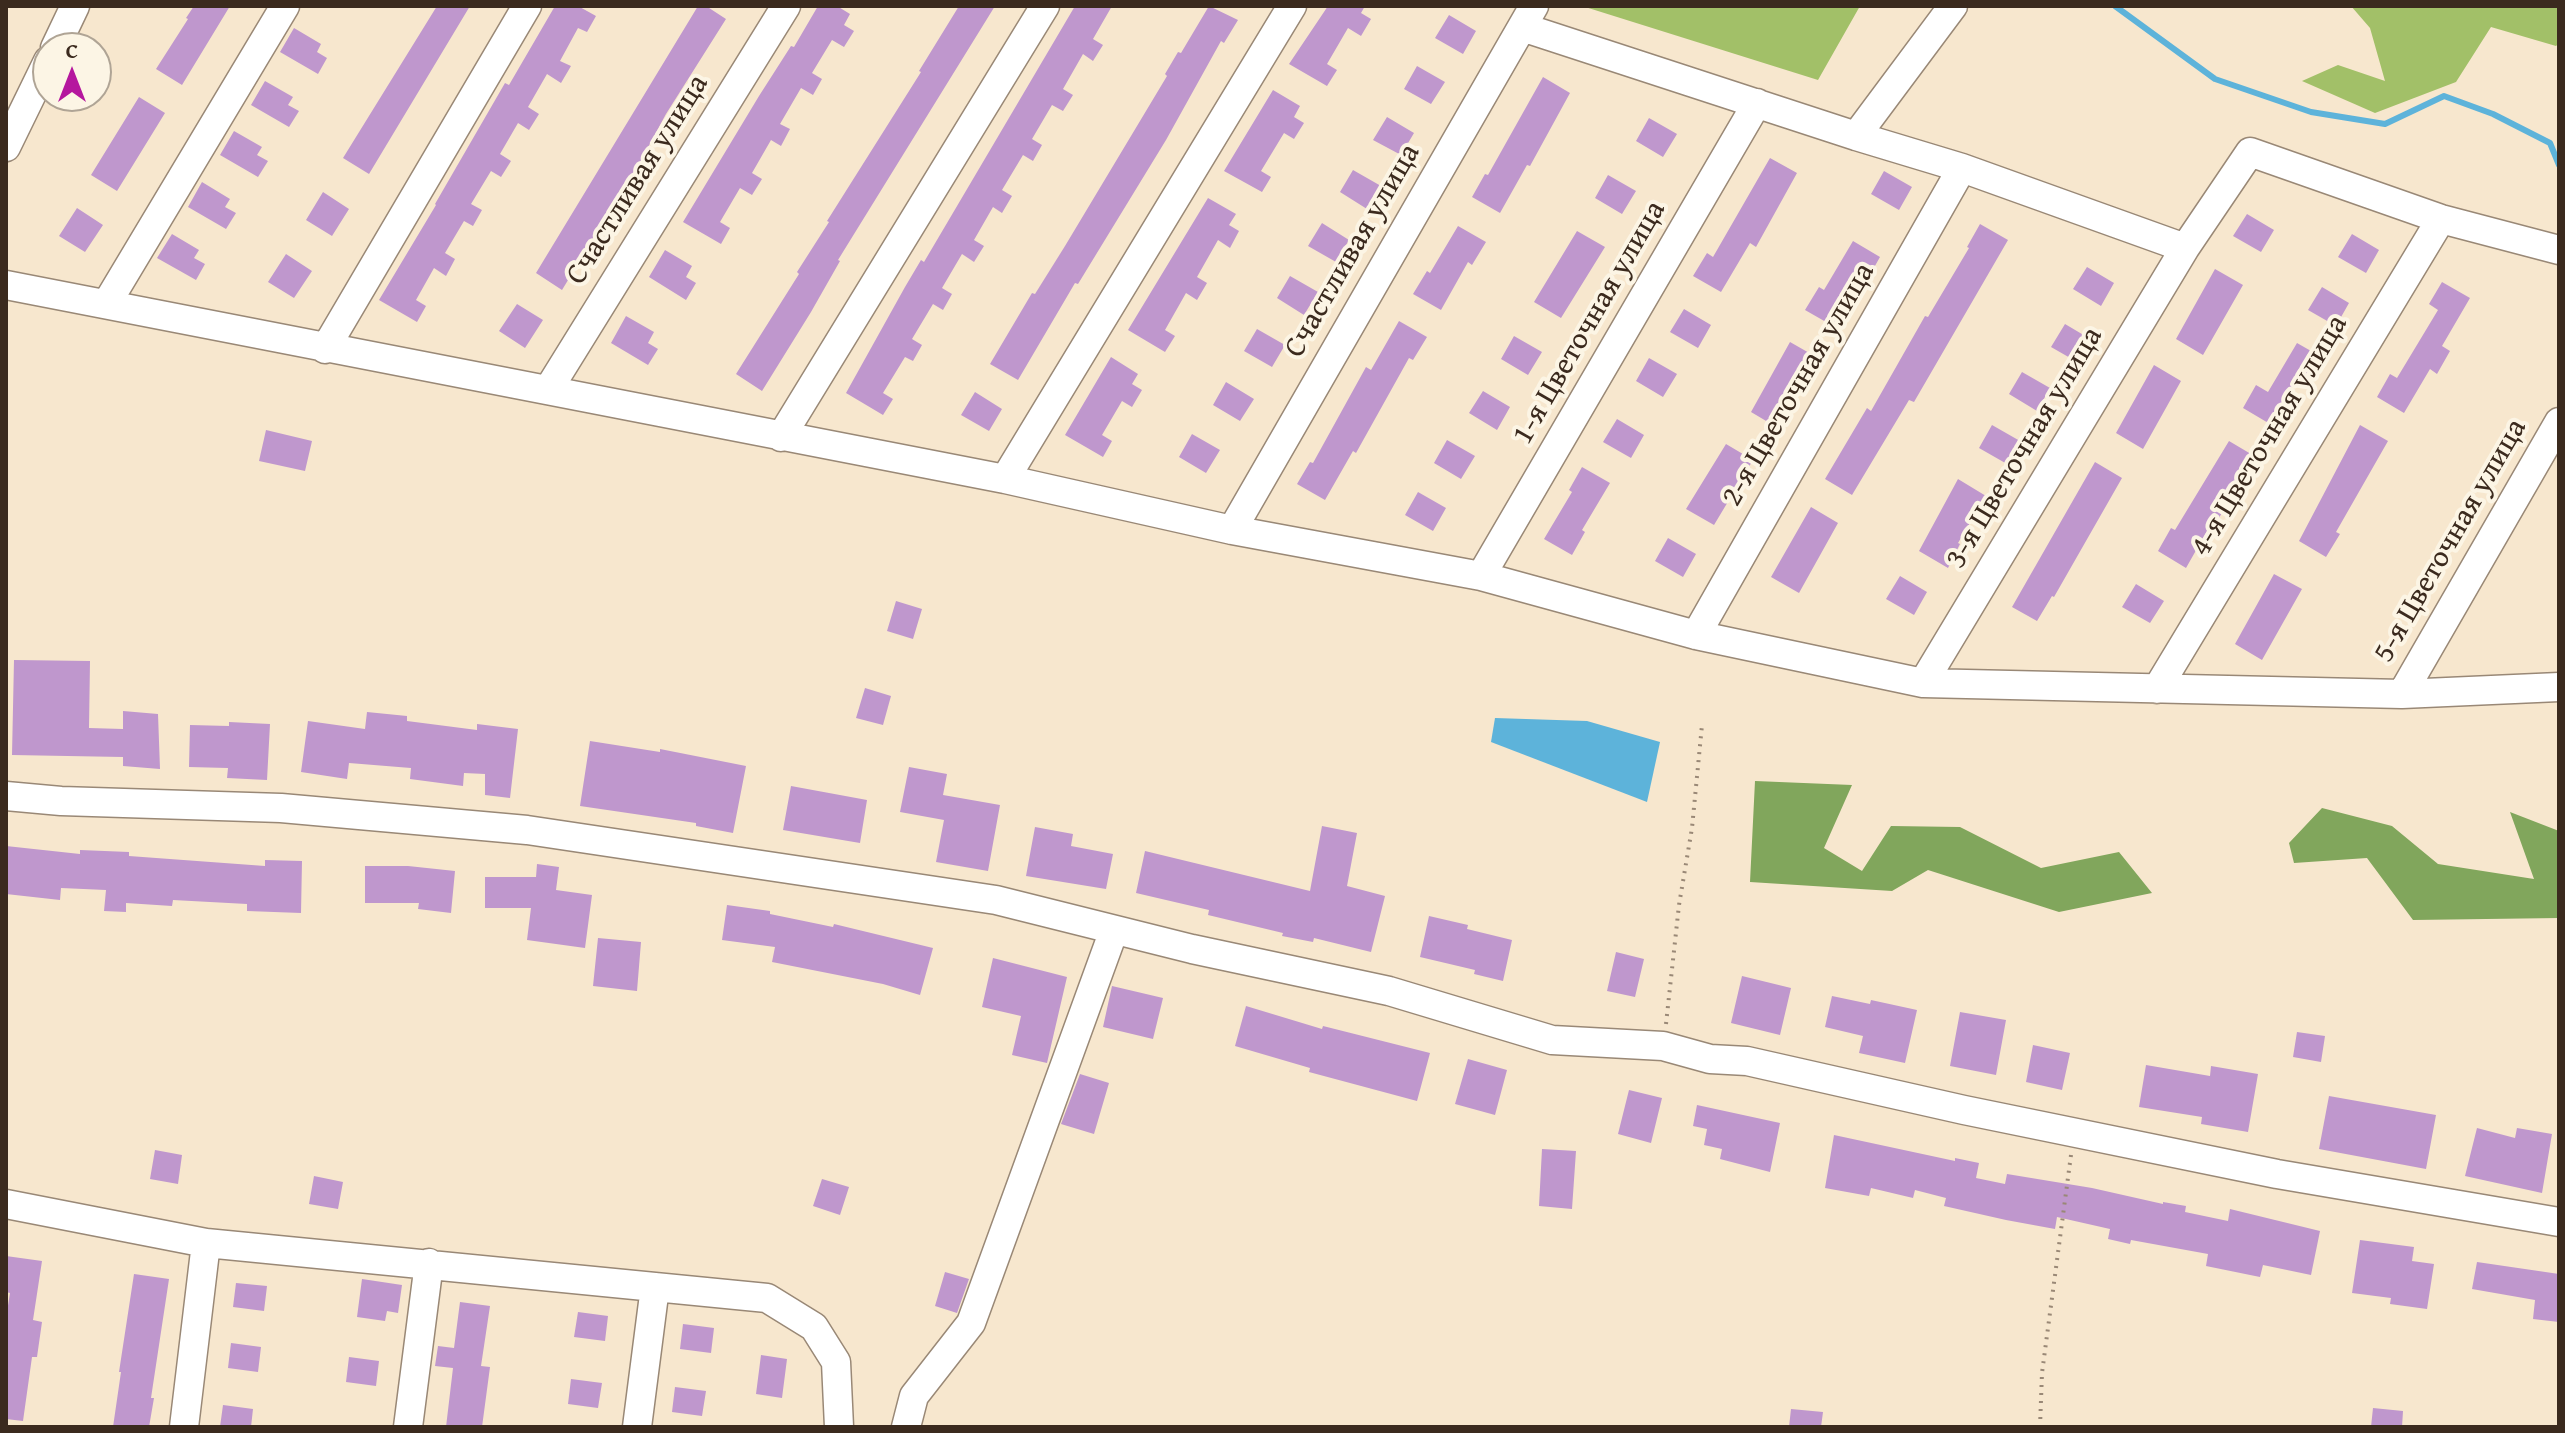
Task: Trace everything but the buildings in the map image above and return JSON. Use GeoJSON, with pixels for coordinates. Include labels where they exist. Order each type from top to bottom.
{"type":"FeatureCollection","features":[{"type":"Feature","properties":{"kind":"street"},"geometry":{"type":"LineString","coordinates":[[63,32],[75,6]]}},
{"type":"Feature","properties":{"kind":"street"},"geometry":{"type":"LineString","coordinates":[[107,303],[285,6]]}},
{"type":"Feature","properties":{"kind":"street"},"geometry":{"type":"LineString","coordinates":[[325,349],[527,6]]}},
{"type":"Feature","properties":{"kind":"street","name":"Счастливая улица"},"geometry":{"type":"LineString","coordinates":[[548,390],[786,6]]}},
{"type":"Feature","properties":{"kind":"street"},"geometry":{"type":"LineString","coordinates":[[781,437],[1045,6]]}},
{"type":"Feature","properties":{"kind":"street"},"geometry":{"type":"LineString","coordinates":[[1005,479],[1292,6]]}},
{"type":"Feature","properties":{"kind":"street"},"geometry":{"type":"LineString","coordinates":[[1856,136],[1953,6]]}},
{"type":"Feature","properties":{"kind":"street"},"geometry":{"type":"LineString","coordinates":[[1528,16],[1757,103],[1962,168],[2185,248]]}},
{"type":"Feature","properties":{"kind":"street","name":"Счастливая улица"},"geometry":{"type":"LineString","coordinates":[[1232,530],[1528,16]]}},
{"type":"Feature","properties":{"kind":"street"},"geometry":{"type":"LineString","coordinates":[[6,147],[32,94]]}},
{"type":"Feature","properties":{"kind":"street","name":"1-я Цветочная улица"},"geometry":{"type":"LineString","coordinates":[[1481,576],[1757,103]]}},
{"type":"Feature","properties":{"kind":"street","name":"3-я Цветочная улица"},"geometry":{"type":"LineString","coordinates":[[1923,683],[2185,248],[2250,152],[2441,219]]}},
{"type":"Feature","properties":{"kind":"street","name":"2-я Цветочная улица"},"geometry":{"type":"LineString","coordinates":[[1696,635],[1962,168]]}},
{"type":"Feature","properties":{"kind":"street"},"geometry":{"type":"LineString","coordinates":[[2441,219],[2559,250]]}},
{"type":"Feature","properties":{"kind":"street","name":"4-я Цветочная улица"},"geometry":{"type":"LineString","coordinates":[[2157,689],[2441,219]]}},
{"type":"Feature","properties":{"kind":"street"},"geometry":{"type":"LineString","coordinates":[[6,285],[1005,479],[1232,530],[1481,576],[1696,635],[1923,683],[2402,694],[2559,687]]}},
{"type":"Feature","properties":{"kind":"street","name":"5-я Цветочная улица"},"geometry":{"type":"LineString","coordinates":[[2402,694],[2559,422]]}},
{"type":"Feature","properties":{"kind":"street"},"geometry":{"type":"LineString","coordinates":[[6,796],[61,801],[281,808],[527,830],[996,900],[1192,949],[1389,991],[1552,1040],[1663,1046],[1710,1059],[1747,1061],[2277,1174],[2559,1222]]}},
{"type":"Feature","properties":{"kind":"street"},"geometry":{"type":"LineString","coordinates":[[906,1427],[914,1396],[971,1323],[1114,930]]}},
{"type":"Feature","properties":{"kind":"street"},"geometry":{"type":"LineString","coordinates":[[6,1204],[206,1243],[767,1298],[814,1327],[836,1362],[839,1427]]}},
{"type":"Feature","properties":{"kind":"street"},"geometry":{"type":"LineString","coordinates":[[184,1427],[206,1243]]}},
{"type":"Feature","properties":{"kind":"street"},"geometry":{"type":"LineString","coordinates":[[408,1427],[429,1263]]}},
{"type":"Feature","properties":{"kind":"street"},"geometry":{"type":"LineString","coordinates":[[637,1427],[655,1287]]}},
{"type":"Feature","properties":{"kind":"path"},"geometry":{"type":"LineString","coordinates":[[1663,1046],[1679,905],[1692,828],[1702,725]]}},
{"type":"Feature","properties":{"kind":"path"},"geometry":{"type":"LineString","coordinates":[[2040,1427],[2042,1373],[2075,1133]]}},
{"type":"Feature","properties":{"kind":"green space"},"geometry":{"type":"Polygon","coordinates":[[[1582,6],[1860,6],[1818,80],[1582,6]]]}},
{"type":"Feature","properties":{"kind":"green space"},"geometry":{"type":"Polygon","coordinates":[[[2351,6],[2559,6],[2559,43],[2556,46],[2491,27],[2456,82],[2375,113],[2302,81],[2338,65],[2385,81],[2370,28],[2351,6]]]}},
{"type":"Feature","properties":{"kind":"green space"},"geometry":{"type":"Polygon","coordinates":[[[1755,781],[1852,785],[1824,848],[1862,871],[1891,826],[1960,827],[2041,868],[2119,852],[2152,893],[2059,912],[1928,870],[1892,891],[1750,882],[1755,781]]]}},
{"type":"Feature","properties":{"kind":"green space"},"geometry":{"type":"Polygon","coordinates":[[[2322,808],[2392,826],[2438,864],[2534,879],[2510,812],[2559,831],[2559,918],[2413,920],[2367,858],[2294,863],[2289,843],[2322,808]]]}},
{"type":"Feature","properties":{"kind":"water"},"geometry":{"type":"Polygon","coordinates":[[[1495,718],[1587,721],[1660,742],[1647,802],[1491,742],[1495,718]]]}},
{"type":"Feature","properties":{"kind":"waterway"},"geometry":{"type":"LineString","coordinates":[[2115,6],[2215,79],[2311,112],[2385,124],[2444,96],[2493,114],[2550,143],[2559,165]]}}]}
